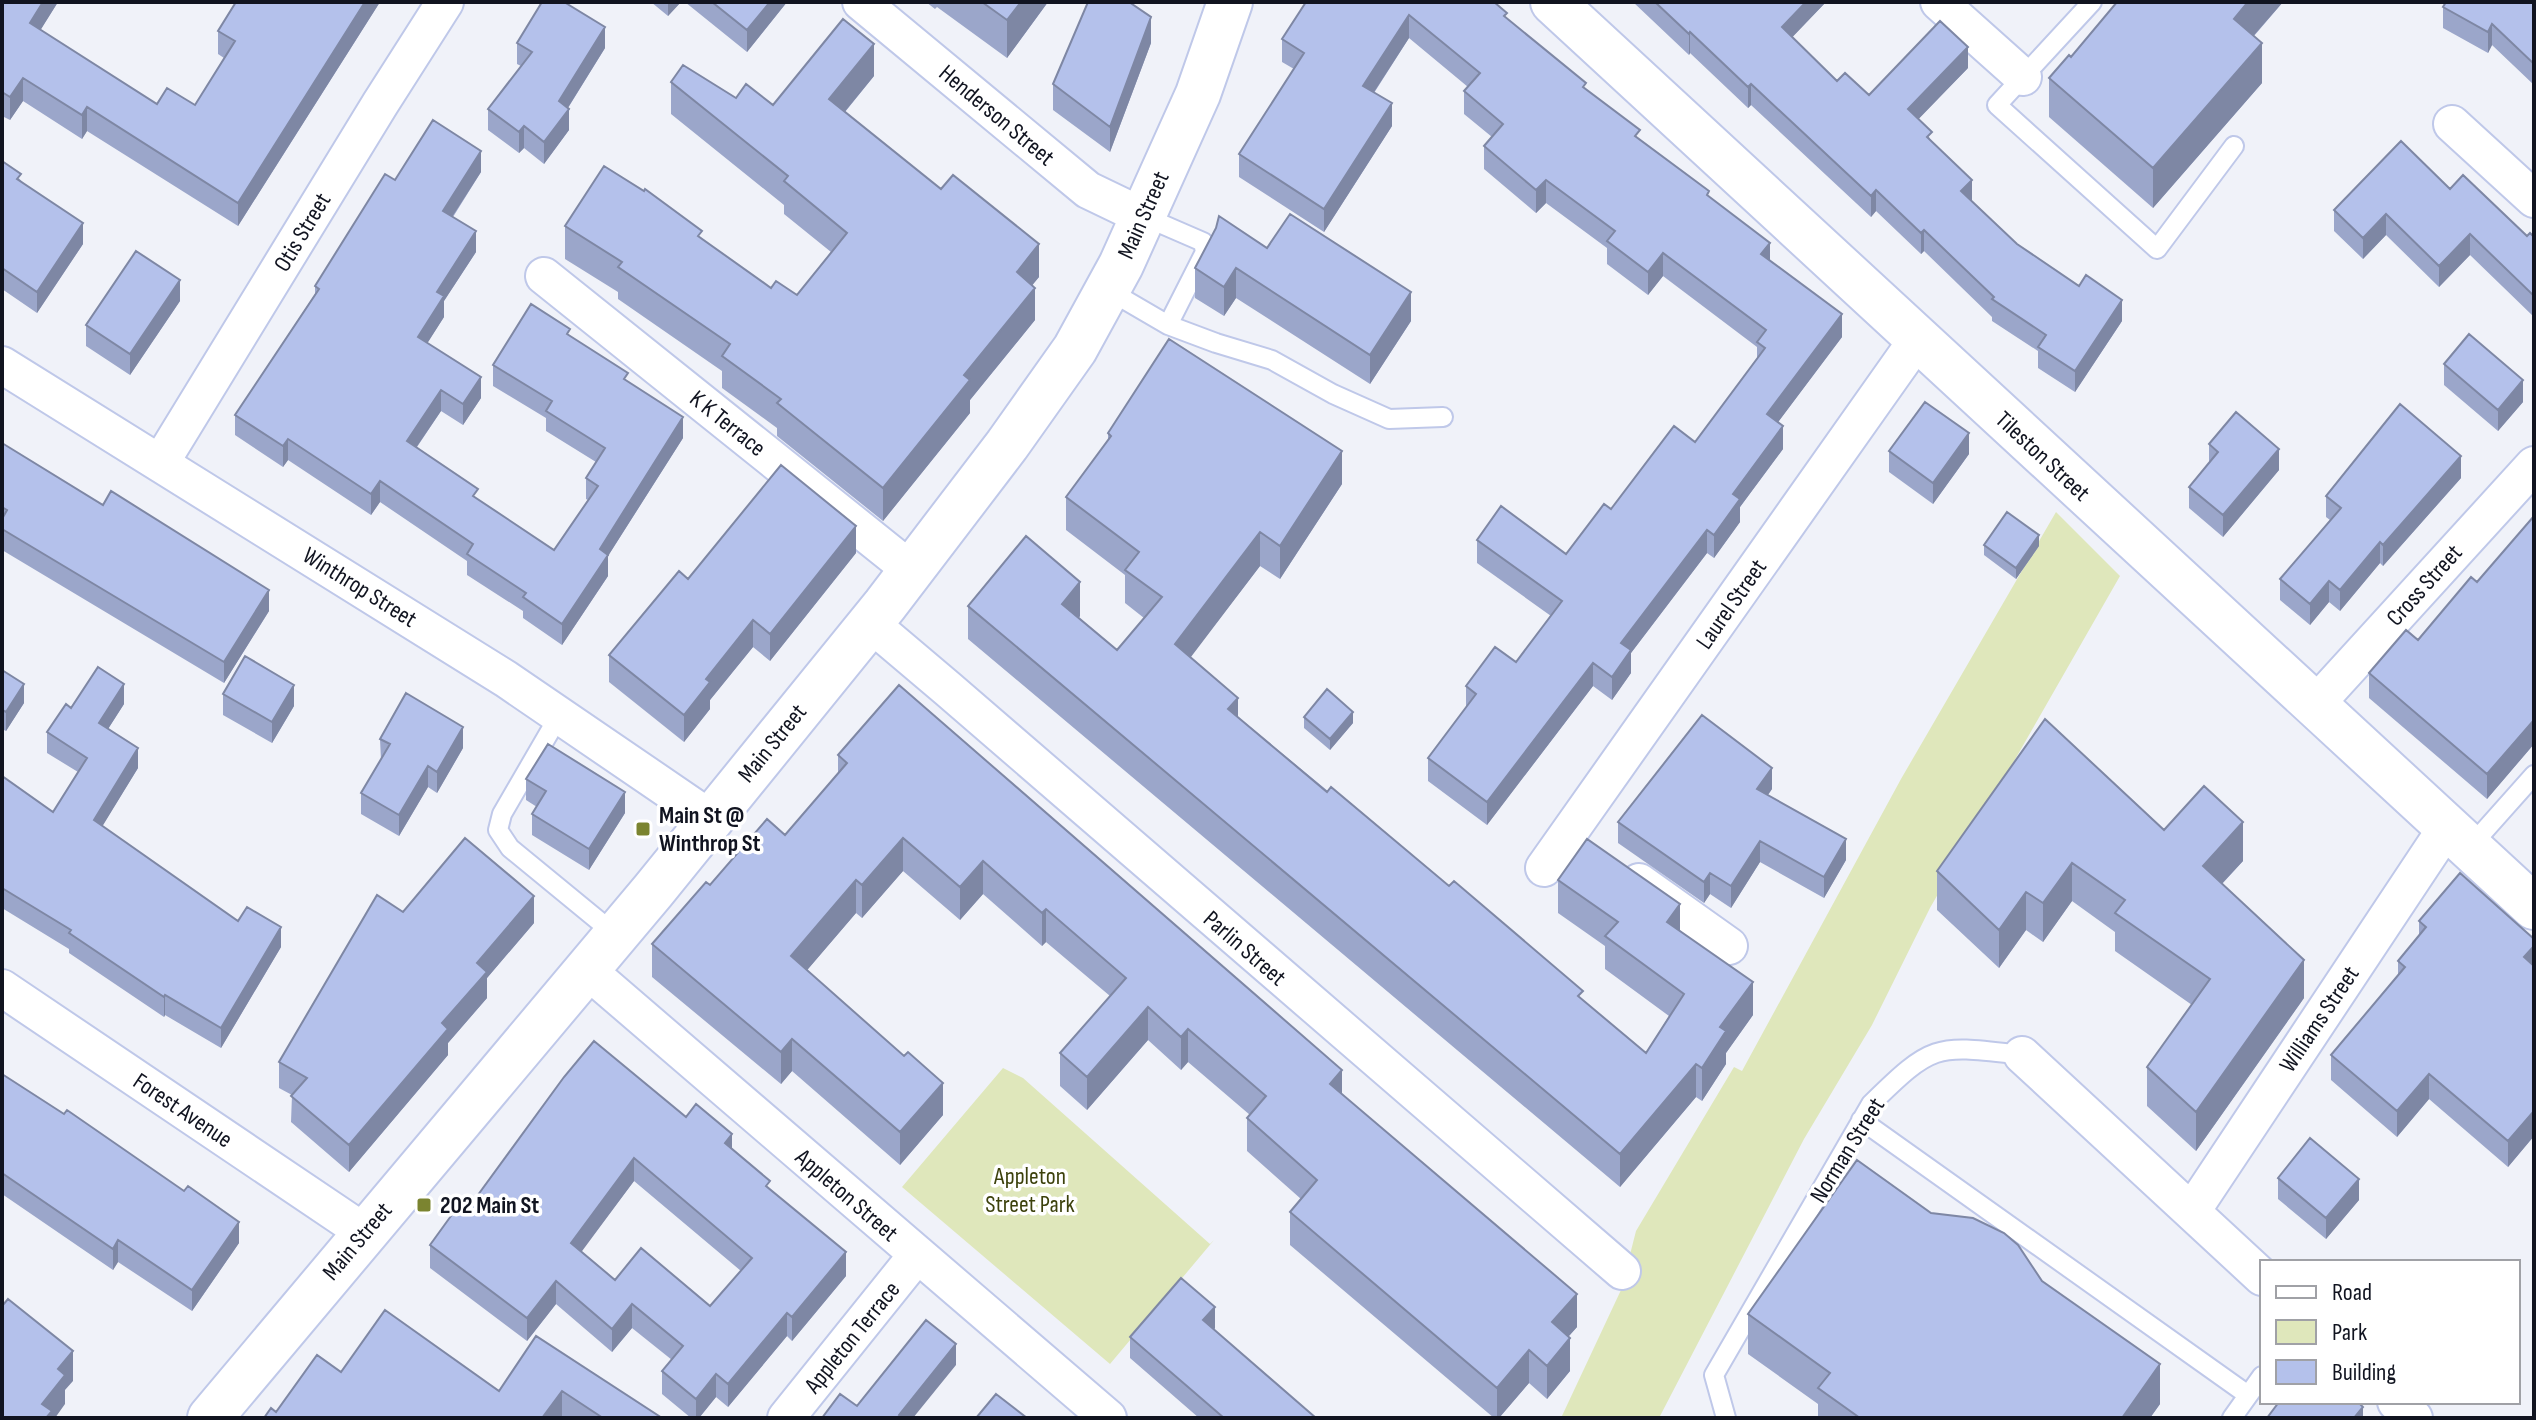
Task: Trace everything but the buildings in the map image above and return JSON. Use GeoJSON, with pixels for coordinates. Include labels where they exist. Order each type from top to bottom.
{"type":"FeatureCollection","features":[{"type":"Feature","properties":{"kind":"main road","name":"Main Street"},"geometry":{"type":"LineString","coordinates":[[210,1418],[587,970],[870,623],[1075,349],[1108,290],[1198,94],[1230,2]]}},
{"type":"Feature","properties":{"kind":"main road","name":"Tileston Street"},"geometry":{"type":"LineString","coordinates":[[1553,2],[2534,907]]}},
{"type":"Feature","properties":{"kind":"street","name":"Otis Street"},"geometry":{"type":"LineString","coordinates":[[161,462],[445,2]]}},
{"type":"Feature","properties":{"kind":"street","name":"Henderson Street"},"geometry":{"type":"LineString","coordinates":[[861,2],[1088,190],[1142,216]]}},
{"type":"Feature","properties":{"kind":"street"},"geometry":{"type":"LineString","coordinates":[[1939,2],[2023,77]]}},
{"type":"Feature","properties":{"kind":"street"},"geometry":{"type":"LineString","coordinates":[[2452,124],[2534,199]]}},
{"type":"Feature","properties":{"kind":"street","name":"K K Terrace"},"geometry":{"type":"LineString","coordinates":[[544,276],[911,570]]}},
{"type":"Feature","properties":{"kind":"street","name":"Laurel Street"},"geometry":{"type":"LineString","coordinates":[[1544,868],[1590,848],[1917,340]]}},
{"type":"Feature","properties":{"kind":"street","name":"Winthrop Street"},"geometry":{"type":"LineString","coordinates":[[2,365],[560,714],[711,819]]}},
{"type":"Feature","properties":{"kind":"street","name":"Cross Street"},"geometry":{"type":"LineString","coordinates":[[2314,706],[2534,465]]}},
{"type":"Feature","properties":{"kind":"street","name":"Parlin Street"},"geometry":{"type":"LineString","coordinates":[[870,623],[1622,1271]]}},
{"type":"Feature","properties":{"kind":"street","name":"Williams Street"},"geometry":{"type":"LineString","coordinates":[[2192,1211],[2458,837]]}},
{"type":"Feature","properties":{"kind":"street"},"geometry":{"type":"LineString","coordinates":[[1590,848],[1729,946]]}},
{"type":"Feature","properties":{"kind":"street","name":"Appleton Street"},"geometry":{"type":"LineString","coordinates":[[587,970],[1108,1418]]}},
{"type":"Feature","properties":{"kind":"street","name":"Forest Avenue"},"geometry":{"type":"LineString","coordinates":[[2,988],[364,1232]]}},
{"type":"Feature","properties":{"kind":"street","name":"Norman Street"},"geometry":{"type":"LineString","coordinates":[[2022,1055],[2260,1275]]}},
{"type":"Feature","properties":{"kind":"street","name":"Appleton Terrace"},"geometry":{"type":"LineString","coordinates":[[786,1418],[917,1255]]}},
{"type":"Feature","properties":{"kind":"street"},"geometry":{"type":"LineString","coordinates":[[2398,1404],[2414,1418]]}},
{"type":"Feature","properties":{"kind":"lane"},"geometry":{"type":"LineString","coordinates":[[2092,2],[1997,105],[2157,249],[2234,146]]}},
{"type":"Feature","properties":{"kind":"lane"},"geometry":{"type":"LineString","coordinates":[[1142,216],[1203,242],[1205,252],[1168,325]]}},
{"type":"Feature","properties":{"kind":"lane"},"geometry":{"type":"LineString","coordinates":[[1108,290],[1168,325],[1272,360],[1333,394],[1389,419],[1443,417]]}},
{"type":"Feature","properties":{"kind":"lane"},"geometry":{"type":"LineString","coordinates":[[560,714],[502,814],[498,830],[510,848],[616,935]]}},
{"type":"Feature","properties":{"kind":"lane"},"geometry":{"type":"LineString","coordinates":[[2458,837],[2534,775]]}},
{"type":"Feature","properties":{"kind":"lane","name":"Norman Street"},"geometry":{"type":"LineString","coordinates":[[1726,1418],[1714,1375],[1871,1104],[1908,1067],[1932,1052],[1955,1048],[2022,1055]]}},
{"type":"Feature","properties":{"kind":"lane"},"geometry":{"type":"LineString","coordinates":[[1861,1120],[2248,1395]]}},
{"type":"Feature","properties":{"kind":"lane"},"geometry":{"type":"LineString","coordinates":[[2232,1418],[2260,1379]]}},
{"type":"Feature","properties":{"kind":"green space"},"geometry":{"type":"Polygon","coordinates":[[[2056,512],[2120,576],[1930,908],[1872,1025],[1804,1139],[1659,1418],[1561,1418],[1621,1290],[1636,1231],[1734,1067],[1742,1071],[1901,779],[2056,512]]]}},
{"type":"Feature","properties":{"kind":"green space","name":"Appleton Street Park"},"geometry":{"type":"Polygon","coordinates":[[[1003,1068],[1023,1078],[1210,1244],[1214,1240],[1110,1364],[902,1187],[1003,1068]]]}},
{"type":"Feature","properties":{"kind":"place","name":"Main St @ Winthrop St"},"geometry":{"type":"Point","coordinates":[643,829]}},
{"type":"Feature","properties":{"kind":"place","name":"202 Main St"},"geometry":{"type":"Point","coordinates":[424,1205]}}]}
